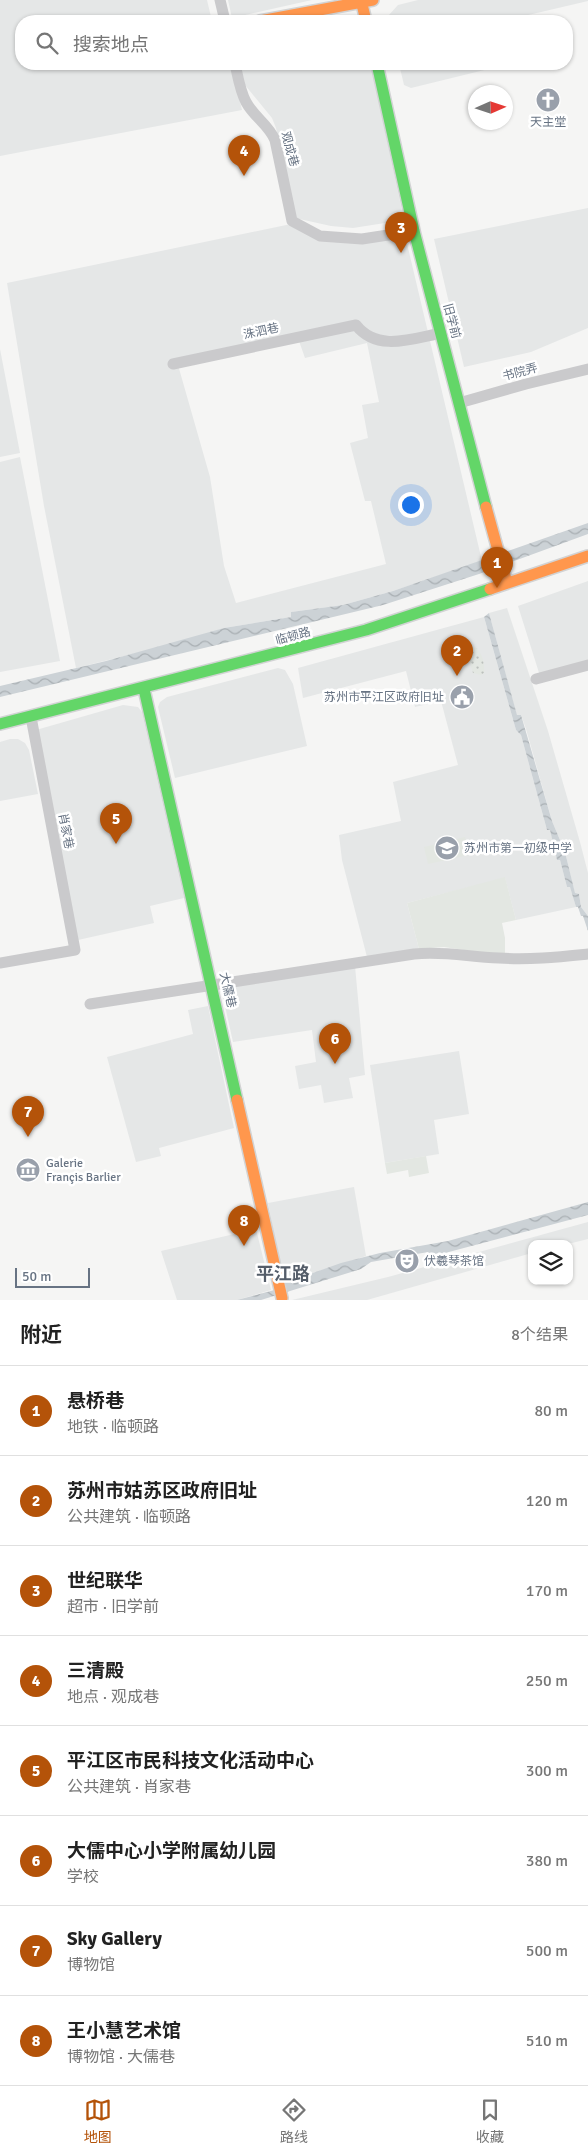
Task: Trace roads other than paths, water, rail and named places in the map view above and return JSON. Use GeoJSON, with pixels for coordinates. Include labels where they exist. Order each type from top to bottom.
{"type":"FeatureCollection","features":[{"type":"Feature","properties":{"kind":"street"},"geometry":{"type":"LineString","coordinates":[[220,0],[224,15]]}},
{"type":"Feature","properties":{"kind":"street"},"geometry":{"type":"LineString","coordinates":[[292,15],[365,1],[366,15]]}},
{"type":"Feature","properties":{"kind":"street","name":"观成巷"},"geometry":{"type":"LineString","coordinates":[[236,70],[242,93],[247,104],[270,128],[275,140],[292,221],[320,236],[362,239],[414,232]]}},
{"type":"Feature","properties":{"kind":"street","name":"旧学前"},"geometry":{"type":"LineString","coordinates":[[378,70],[414,232],[507,583]]}},
{"type":"Feature","properties":{"kind":"street","name":"洙泗巷"},"geometry":{"type":"LineString","coordinates":[[173,364],[356,325],[364,336],[393,342],[441,333]]}},
{"type":"Feature","properties":{"kind":"street","name":"书院弄"},"geometry":{"type":"LineString","coordinates":[[459,403],[588,369]]}},
{"type":"Feature","properties":{"kind":"street","name":"临顿路"},"geometry":{"type":"LineString","coordinates":[[0,724],[144,689],[366,630],[588,556]]}},
{"type":"Feature","properties":{"kind":"street"},"geometry":{"type":"LineString","coordinates":[[536,679],[588,665]]}},
{"type":"Feature","properties":{"kind":"street","name":"大儒巷"},"geometry":{"type":"LineString","coordinates":[[144,689],[282,1294]]}},
{"type":"Feature","properties":{"kind":"street","name":"肖家巷"},"geometry":{"type":"LineString","coordinates":[[0,963],[75,950],[31,717]]}},
{"type":"Feature","properties":{"kind":"street"},"geometry":{"type":"LineString","coordinates":[[90,1004],[358,962],[428,953],[451,952],[505,958],[547,958],[588,954]]}},
{"type":"Feature","properties":{"kind":"water"},"geometry":{"type":"Polygon","coordinates":[[[588,523],[588,534],[479,574],[383,605],[0,697],[0,686],[106,661],[224,628],[291,617],[291,612],[343,605],[393,591],[588,523]]]}},
{"type":"Feature","properties":{"kind":"water"},"geometry":{"type":"Polygon","coordinates":[[[489,613],[517,715],[521,715],[552,821],[565,852],[575,893],[579,894],[581,907],[588,916],[588,931],[583,916],[581,916],[578,907],[576,907],[570,887],[567,887],[560,860],[557,860],[550,830],[547,830],[521,735],[516,730],[484,617],[489,613]]]}},
{"type":"Feature","properties":{"kind":"water"},"geometry":{"type":"Polygon","coordinates":[[[588,1202],[588,1215],[430,1257],[428,1252],[371,1262],[361,1269],[261,1300],[237,1300],[282,1288],[283,1280],[310,1274],[341,1263],[380,1253],[448,1241],[588,1202]]]}},
{"type":"Feature","properties":{"kind":"place","name":"天主堂"},"geometry":{"type":"Point","coordinates":[548,100]}},
{"type":"Feature","properties":{"kind":"place","name":"三清殿"},"geometry":{"type":"Point","coordinates":[244,176]}},
{"type":"Feature","properties":{"kind":"place","name":"世纪联华"},"geometry":{"type":"Point","coordinates":[401,253]}},
{"type":"Feature","properties":{"kind":"place","name":"悬桥巷"},"geometry":{"type":"Point","coordinates":[497,588]}},
{"type":"Feature","properties":{"kind":"place","name":"苏州市姑苏区政府旧址"},"geometry":{"type":"Point","coordinates":[457,676]}},
{"type":"Feature","properties":{"kind":"place","name":"苏州市平江区政府旧址"},"geometry":{"type":"Point","coordinates":[462,697]}},
{"type":"Feature","properties":{"kind":"place","name":"平江区市民科技文化活动中心"},"geometry":{"type":"Point","coordinates":[116,844]}},
{"type":"Feature","properties":{"kind":"place","name":"苏州市第一初级中学"},"geometry":{"type":"Point","coordinates":[447,848]}},
{"type":"Feature","properties":{"kind":"place","name":"大儒中心小学附属幼儿园"},"geometry":{"type":"Point","coordinates":[335,1064]}},
{"type":"Feature","properties":{"kind":"place","name":"Sky Gallery"},"geometry":{"type":"Point","coordinates":[28,1137]}},
{"type":"Feature","properties":{"kind":"place","name":"Galerie Françis Barlier"},"geometry":{"type":"Point","coordinates":[28,1170]}},
{"type":"Feature","properties":{"kind":"place","name":"王小慧艺术馆"},"geometry":{"type":"Point","coordinates":[244,1246]}},
{"type":"Feature","properties":{"kind":"place","name":"伏羲琴茶馆"},"geometry":{"type":"Point","coordinates":[407,1261]}},
{"type":"Feature","properties":{"kind":"district","name":"平江路"},"geometry":{"type":"Point","coordinates":[283,1274]}}]}
